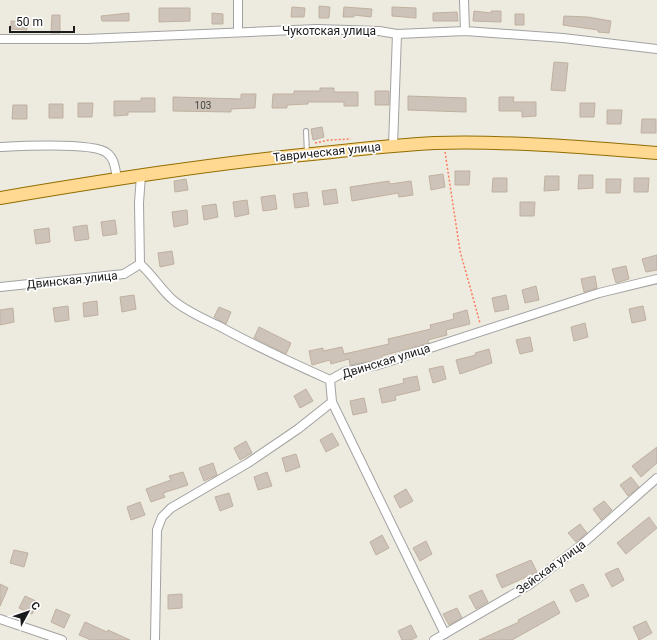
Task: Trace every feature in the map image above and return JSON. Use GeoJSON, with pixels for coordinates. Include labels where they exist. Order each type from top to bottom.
{"type":"FeatureCollection","features":[{"type":"Feature","properties":{"kind":"main road","name":"Таврическая улица"},"geometry":{"type":"LineString","coordinates":[[0,198],[117,178],[229,162],[436,143],[549,144],[657,153]]}},
{"type":"Feature","properties":{"kind":"street"},"geometry":{"type":"LineString","coordinates":[[238,0],[238,32]]}},
{"type":"Feature","properties":{"kind":"street"},"geometry":{"type":"LineString","coordinates":[[464,0],[465,31]]}},
{"type":"Feature","properties":{"kind":"street","name":"Чукотская улица"},"geometry":{"type":"LineString","coordinates":[[0,39],[86,39],[317,30],[379,31],[397,34],[465,31],[563,38],[657,49]]}},
{"type":"Feature","properties":{"kind":"street"},"geometry":{"type":"LineString","coordinates":[[393,146],[397,34]]}},
{"type":"Feature","properties":{"kind":"street"},"geometry":{"type":"LineString","coordinates":[[0,147],[82,147],[102,150],[114,159],[117,178]]}},
{"type":"Feature","properties":{"kind":"street"},"geometry":{"type":"LineString","coordinates":[[140,264],[139,203],[141,175]]}},
{"type":"Feature","properties":{"kind":"street","name":"Двинская улица"},"geometry":{"type":"LineString","coordinates":[[0,287],[124,274],[140,264],[152,274],[174,301],[188,310],[271,354],[330,380],[344,372],[378,365],[599,293],[657,279]]}},
{"type":"Feature","properties":{"kind":"street"},"geometry":{"type":"LineString","coordinates":[[330,380],[332,402],[444,634]]}},
{"type":"Feature","properties":{"kind":"street"},"geometry":{"type":"LineString","coordinates":[[155,640],[157,530],[162,517],[177,504],[248,463],[292,433],[332,402]]}},
{"type":"Feature","properties":{"kind":"street","name":"Зейская улица"},"geometry":{"type":"LineString","coordinates":[[434,640],[529,585],[579,547],[657,478]]}},
{"type":"Feature","properties":{"kind":"street"},"geometry":{"type":"LineString","coordinates":[[0,619],[62,640]]}},
{"type":"Feature","properties":{"kind":"lane"},"geometry":{"type":"LineString","coordinates":[[306,131],[308,154]]}},
{"type":"Feature","properties":{"kind":"path"},"geometry":{"type":"LineString","coordinates":[[439,152],[445,152],[460,251],[483,331]]}},
{"type":"Feature","properties":{"kind":"building"},"geometry":{"type":"Polygon","coordinates":[[[319,6],[330,7],[329,18],[319,18],[319,6]]]}},
{"type":"Feature","properties":{"kind":"building"},"geometry":{"type":"Polygon","coordinates":[[[292,7],[305,8],[304,17],[291,17],[292,7]]]}},
{"type":"Feature","properties":{"kind":"building"},"geometry":{"type":"Polygon","coordinates":[[[344,7],[372,9],[371,17],[354,15],[354,17],[343,17],[344,7]]]}},
{"type":"Feature","properties":{"kind":"building"},"geometry":{"type":"Polygon","coordinates":[[[392,7],[416,8],[416,18],[392,16],[392,7]]]}},
{"type":"Feature","properties":{"kind":"building"},"geometry":{"type":"Polygon","coordinates":[[[159,8],[190,8],[190,21],[159,22],[159,8]]]}},
{"type":"Feature","properties":{"kind":"building"},"geometry":{"type":"Polygon","coordinates":[[[474,11],[491,13],[491,11],[501,11],[501,22],[473,21],[474,11]]]}},
{"type":"Feature","properties":{"kind":"building"},"geometry":{"type":"Polygon","coordinates":[[[457,12],[458,21],[433,21],[433,13],[457,12]]]}},
{"type":"Feature","properties":{"kind":"building"},"geometry":{"type":"Polygon","coordinates":[[[129,13],[129,21],[102,21],[101,16],[129,13]]]}},
{"type":"Feature","properties":{"kind":"building"},"geometry":{"type":"Polygon","coordinates":[[[212,13],[223,14],[223,24],[212,24],[212,13]]]}},
{"type":"Feature","properties":{"kind":"building"},"geometry":{"type":"Polygon","coordinates":[[[515,14],[524,14],[524,25],[515,25],[515,14]]]}},
{"type":"Feature","properties":{"kind":"building"},"geometry":{"type":"Polygon","coordinates":[[[52,15],[60,15],[60,33],[51,33],[52,15]]]}},
{"type":"Feature","properties":{"kind":"building"},"geometry":{"type":"Polygon","coordinates":[[[564,16],[588,17],[611,21],[609,33],[563,25],[564,16]]]}},
{"type":"Feature","properties":{"kind":"building"},"geometry":{"type":"Polygon","coordinates":[[[11,21],[27,22],[27,30],[11,29],[11,21]]]}},
{"type":"Feature","properties":{"kind":"building"},"geometry":{"type":"Polygon","coordinates":[[[554,62],[568,63],[565,91],[551,90],[554,62]]]}},
{"type":"Feature","properties":{"kind":"building"},"geometry":{"type":"Polygon","coordinates":[[[320,88],[334,88],[334,92],[358,92],[358,106],[344,106],[344,102],[308,102],[308,104],[287,105],[287,108],[272,108],[273,94],[294,94],[294,91],[320,91],[320,88]]]}},
{"type":"Feature","properties":{"kind":"building"},"geometry":{"type":"Polygon","coordinates":[[[375,91],[389,91],[389,105],[375,105],[375,91]]]}},
{"type":"Feature","properties":{"kind":"building"},"geometry":{"type":"Polygon","coordinates":[[[241,94],[256,94],[255,108],[231,109],[231,112],[173,111],[173,97],[241,99],[241,94]]]}},
{"type":"Feature","properties":{"kind":"building"},"geometry":{"type":"Polygon","coordinates":[[[408,96],[466,98],[466,112],[408,110],[408,96]]]}},
{"type":"Feature","properties":{"kind":"building"},"geometry":{"type":"Polygon","coordinates":[[[499,97],[514,97],[513,102],[536,102],[536,116],[522,117],[522,111],[499,111],[499,97]]]}},
{"type":"Feature","properties":{"kind":"building"},"geometry":{"type":"Polygon","coordinates":[[[141,98],[155,98],[155,112],[128,112],[128,115],[114,116],[114,101],[141,101],[141,98]]]}},
{"type":"Feature","properties":{"kind":"building"},"geometry":{"type":"Polygon","coordinates":[[[78,103],[93,103],[92,117],[78,117],[78,103]]]}},
{"type":"Feature","properties":{"kind":"building"},"geometry":{"type":"Polygon","coordinates":[[[580,103],[595,103],[594,117],[580,117],[580,103]]]}},
{"type":"Feature","properties":{"kind":"building"},"geometry":{"type":"Polygon","coordinates":[[[49,104],[63,104],[63,118],[49,118],[49,104]]]}},
{"type":"Feature","properties":{"kind":"building"},"geometry":{"type":"Polygon","coordinates":[[[13,105],[27,105],[27,119],[12,119],[13,105]]]}},
{"type":"Feature","properties":{"kind":"building"},"geometry":{"type":"Polygon","coordinates":[[[607,110],[622,110],[621,124],[607,124],[607,110]]]}},
{"type":"Feature","properties":{"kind":"building"},"geometry":{"type":"Polygon","coordinates":[[[642,119],[656,119],[656,133],[641,133],[642,119]]]}},
{"type":"Feature","properties":{"kind":"building"},"geometry":{"type":"Polygon","coordinates":[[[322,127],[324,137],[313,140],[311,129],[322,127]]]}},
{"type":"Feature","properties":{"kind":"building"},"geometry":{"type":"Polygon","coordinates":[[[455,171],[470,171],[469,185],[455,185],[455,171]]]}},
{"type":"Feature","properties":{"kind":"building"},"geometry":{"type":"Polygon","coordinates":[[[443,174],[445,187],[431,190],[429,176],[443,174]]]}},
{"type":"Feature","properties":{"kind":"building"},"geometry":{"type":"Polygon","coordinates":[[[579,175],[593,175],[593,188],[578,189],[579,175]]]}},
{"type":"Feature","properties":{"kind":"building"},"geometry":{"type":"Polygon","coordinates":[[[545,176],[559,176],[559,190],[544,191],[545,176]]]}},
{"type":"Feature","properties":{"kind":"building"},"geometry":{"type":"Polygon","coordinates":[[[493,178],[507,178],[507,192],[492,192],[493,178]]]}},
{"type":"Feature","properties":{"kind":"building"},"geometry":{"type":"Polygon","coordinates":[[[634,178],[649,178],[648,192],[634,192],[634,178]]]}},
{"type":"Feature","properties":{"kind":"building"},"geometry":{"type":"Polygon","coordinates":[[[186,179],[188,190],[175,192],[174,181],[186,179]]]}},
{"type":"Feature","properties":{"kind":"building"},"geometry":{"type":"Polygon","coordinates":[[[606,179],[621,179],[620,193],[606,193],[606,179]]]}},
{"type":"Feature","properties":{"kind":"building"},"geometry":{"type":"Polygon","coordinates":[[[389,181],[390,184],[411,181],[413,195],[399,197],[398,193],[352,201],[350,187],[389,181]]]}},
{"type":"Feature","properties":{"kind":"building"},"geometry":{"type":"Polygon","coordinates":[[[336,189],[338,203],[324,205],[322,191],[336,189]]]}},
{"type":"Feature","properties":{"kind":"building"},"geometry":{"type":"Polygon","coordinates":[[[307,192],[309,206],[295,208],[293,194],[307,192]]]}},
{"type":"Feature","properties":{"kind":"building"},"geometry":{"type":"Polygon","coordinates":[[[275,195],[277,209],[263,211],[261,197],[275,195]]]}},
{"type":"Feature","properties":{"kind":"building"},"geometry":{"type":"Polygon","coordinates":[[[247,200],[249,214],[235,217],[233,202],[247,200]]]}},
{"type":"Feature","properties":{"kind":"building"},"geometry":{"type":"Polygon","coordinates":[[[520,202],[535,202],[534,216],[520,216],[520,202]]]}},
{"type":"Feature","properties":{"kind":"building"},"geometry":{"type":"Polygon","coordinates":[[[216,204],[218,217],[204,220],[202,206],[216,204]]]}},
{"type":"Feature","properties":{"kind":"building"},"geometry":{"type":"Polygon","coordinates":[[[187,210],[188,224],[174,227],[172,212],[187,210]]]}},
{"type":"Feature","properties":{"kind":"building"},"geometry":{"type":"Polygon","coordinates":[[[115,220],[117,234],[103,236],[101,222],[115,220]]]}},
{"type":"Feature","properties":{"kind":"building"},"geometry":{"type":"Polygon","coordinates":[[[87,225],[89,239],[75,241],[73,227],[87,225]]]}},
{"type":"Feature","properties":{"kind":"building"},"geometry":{"type":"Polygon","coordinates":[[[49,228],[50,242],[36,244],[34,230],[49,228]]]}},
{"type":"Feature","properties":{"kind":"building"},"geometry":{"type":"Polygon","coordinates":[[[172,251],[174,264],[160,267],[158,253],[172,251]]]}},
{"type":"Feature","properties":{"kind":"building"},"geometry":{"type":"Polygon","coordinates":[[[657,255],[657,270],[646,272],[642,259],[657,255]]]}},
{"type":"Feature","properties":{"kind":"building"},"geometry":{"type":"Polygon","coordinates":[[[626,266],[629,279],[616,283],[612,269],[626,266]]]}},
{"type":"Feature","properties":{"kind":"building"},"geometry":{"type":"Polygon","coordinates":[[[595,276],[597,288],[584,292],[581,279],[595,276]]]}},
{"type":"Feature","properties":{"kind":"building"},"geometry":{"type":"Polygon","coordinates":[[[536,286],[539,300],[525,303],[522,290],[536,286]]]}},
{"type":"Feature","properties":{"kind":"building"},"geometry":{"type":"Polygon","coordinates":[[[134,295],[136,309],[122,312],[120,297],[134,295]]]}},
{"type":"Feature","properties":{"kind":"building"},"geometry":{"type":"Polygon","coordinates":[[[506,295],[509,309],[495,312],[492,298],[506,295]]]}},
{"type":"Feature","properties":{"kind":"building"},"geometry":{"type":"Polygon","coordinates":[[[97,301],[98,315],[84,317],[83,303],[97,301]]]}},
{"type":"Feature","properties":{"kind":"building"},"geometry":{"type":"Polygon","coordinates":[[[68,306],[69,320],[55,322],[53,308],[68,306]]]}},
{"type":"Feature","properties":{"kind":"building"},"geometry":{"type":"Polygon","coordinates":[[[643,306],[646,320],[632,323],[629,309],[643,306]]]}},
{"type":"Feature","properties":{"kind":"building"},"geometry":{"type":"Polygon","coordinates":[[[219,307],[231,312],[226,324],[214,317],[219,307]]]}},
{"type":"Feature","properties":{"kind":"building"},"geometry":{"type":"Polygon","coordinates":[[[13,308],[14,322],[0,325],[0,310],[13,308]]]}},
{"type":"Feature","properties":{"kind":"building"},"geometry":{"type":"Polygon","coordinates":[[[467,310],[470,324],[446,330],[447,335],[428,340],[429,343],[382,356],[382,358],[377,360],[350,365],[349,359],[331,364],[330,360],[312,365],[309,351],[323,348],[323,351],[342,347],[344,354],[389,344],[388,339],[431,329],[430,325],[454,319],[453,314],[467,310]]]}},
{"type":"Feature","properties":{"kind":"building"},"geometry":{"type":"Polygon","coordinates":[[[585,323],[588,337],[574,341],[571,327],[585,323]]]}},
{"type":"Feature","properties":{"kind":"building"},"geometry":{"type":"Polygon","coordinates":[[[259,327],[291,343],[286,354],[254,338],[259,327]]]}},
{"type":"Feature","properties":{"kind":"building"},"geometry":{"type":"Polygon","coordinates":[[[530,337],[533,351],[520,354],[516,340],[530,337]]]}},
{"type":"Feature","properties":{"kind":"building"},"geometry":{"type":"Polygon","coordinates":[[[489,349],[492,363],[460,374],[456,360],[476,355],[475,353],[489,349]]]}},
{"type":"Feature","properties":{"kind":"building"},"geometry":{"type":"Polygon","coordinates":[[[443,366],[446,379],[433,383],[429,369],[443,366]]]}},
{"type":"Feature","properties":{"kind":"building"},"geometry":{"type":"Polygon","coordinates":[[[417,376],[420,390],[395,396],[396,400],[382,403],[379,389],[404,383],[403,379],[417,376]]]}},
{"type":"Feature","properties":{"kind":"building"},"geometry":{"type":"Polygon","coordinates":[[[306,389],[313,401],[300,408],[294,396],[306,389]]]}},
{"type":"Feature","properties":{"kind":"building"},"geometry":{"type":"Polygon","coordinates":[[[364,398],[367,412],[353,415],[350,401],[364,398]]]}},
{"type":"Feature","properties":{"kind":"building"},"geometry":{"type":"Polygon","coordinates":[[[332,433],[339,445],[326,452],[320,440],[332,433]]]}},
{"type":"Feature","properties":{"kind":"building"},"geometry":{"type":"Polygon","coordinates":[[[246,441],[252,453],[240,460],[234,448],[246,441]]]}},
{"type":"Feature","properties":{"kind":"building"},"geometry":{"type":"Polygon","coordinates":[[[657,447],[657,463],[641,477],[632,466],[657,447]]]}},
{"type":"Feature","properties":{"kind":"building"},"geometry":{"type":"Polygon","coordinates":[[[296,454],[300,467],[286,472],[282,458],[296,454]]]}},
{"type":"Feature","properties":{"kind":"building"},"geometry":{"type":"Polygon","coordinates":[[[213,463],[217,475],[204,481],[199,468],[213,463]]]}},
{"type":"Feature","properties":{"kind":"building"},"geometry":{"type":"Polygon","coordinates":[[[183,472],[188,485],[163,493],[165,497],[151,502],[146,489],[171,480],[169,476],[183,472]]]}},
{"type":"Feature","properties":{"kind":"building"},"geometry":{"type":"Polygon","coordinates":[[[267,472],[272,486],[258,490],[254,477],[267,472]]]}},
{"type":"Feature","properties":{"kind":"building"},"geometry":{"type":"Polygon","coordinates":[[[631,477],[639,487],[628,496],[620,485],[631,477]]]}},
{"type":"Feature","properties":{"kind":"building"},"geometry":{"type":"Polygon","coordinates":[[[406,489],[413,501],[400,508],[394,496],[406,489]]]}},
{"type":"Feature","properties":{"kind":"building"},"geometry":{"type":"Polygon","coordinates":[[[229,493],[233,506],[220,511],[215,497],[229,493]]]}},
{"type":"Feature","properties":{"kind":"building"},"geometry":{"type":"Polygon","coordinates":[[[604,501],[612,510],[601,520],[593,509],[604,501]]]}},
{"type":"Feature","properties":{"kind":"building"},"geometry":{"type":"Polygon","coordinates":[[[140,502],[145,515],[131,520],[127,507],[140,502]]]}},
{"type":"Feature","properties":{"kind":"building"},"geometry":{"type":"Polygon","coordinates":[[[649,517],[657,528],[626,554],[617,543],[649,517]]]}},
{"type":"Feature","properties":{"kind":"building"},"geometry":{"type":"Polygon","coordinates":[[[580,524],[587,533],[576,542],[568,533],[580,524]]]}},
{"type":"Feature","properties":{"kind":"building"},"geometry":{"type":"Polygon","coordinates":[[[382,535],[389,548],[376,555],[370,542],[382,535]]]}},
{"type":"Feature","properties":{"kind":"building"},"geometry":{"type":"Polygon","coordinates":[[[426,541],[432,554],[420,561],[413,548],[426,541]]]}},
{"type":"Feature","properties":{"kind":"building"},"geometry":{"type":"Polygon","coordinates":[[[14,550],[28,553],[24,567],[10,563],[14,550]]]}},
{"type":"Feature","properties":{"kind":"building"},"geometry":{"type":"Polygon","coordinates":[[[531,560],[537,572],[502,588],[496,575],[531,560]]]}},
{"type":"Feature","properties":{"kind":"building"},"geometry":{"type":"Polygon","coordinates":[[[618,568],[624,580],[612,587],[605,574],[618,568]]]}},
{"type":"Feature","properties":{"kind":"building"},"geometry":{"type":"Polygon","coordinates":[[[0,584],[8,588],[0,606],[0,584]]]}},
{"type":"Feature","properties":{"kind":"building"},"geometry":{"type":"Polygon","coordinates":[[[583,584],[589,596],[576,602],[570,590],[583,584]]]}},
{"type":"Feature","properties":{"kind":"building"},"geometry":{"type":"Polygon","coordinates":[[[482,590],[488,602],[476,609],[469,596],[482,590]]]}},
{"type":"Feature","properties":{"kind":"building"},"geometry":{"type":"Polygon","coordinates":[[[182,594],[182,608],[168,609],[168,595],[182,594]]]}},
{"type":"Feature","properties":{"kind":"building"},"geometry":{"type":"Polygon","coordinates":[[[25,596],[38,602],[32,614],[19,608],[25,596]]]}},
{"type":"Feature","properties":{"kind":"building"},"geometry":{"type":"Polygon","coordinates":[[[554,601],[560,613],[512,640],[479,640],[519,622],[518,620],[554,601]]]}},
{"type":"Feature","properties":{"kind":"building"},"geometry":{"type":"Polygon","coordinates":[[[457,608],[462,618],[449,625],[443,614],[457,608]]]}},
{"type":"Feature","properties":{"kind":"building"},"geometry":{"type":"Polygon","coordinates":[[[56,609],[70,615],[64,628],[51,622],[56,609]]]}},
{"type":"Feature","properties":{"kind":"building"},"geometry":{"type":"Polygon","coordinates":[[[646,621],[652,633],[639,640],[633,627],[646,621]]]}},
{"type":"Feature","properties":{"kind":"building"},"geometry":{"type":"Polygon","coordinates":[[[85,622],[130,640],[91,640],[79,635],[85,622]]]}},
{"type":"Feature","properties":{"kind":"building"},"geometry":{"type":"Polygon","coordinates":[[[411,625],[417,637],[411,640],[402,640],[398,631],[411,625]]]}}]}
